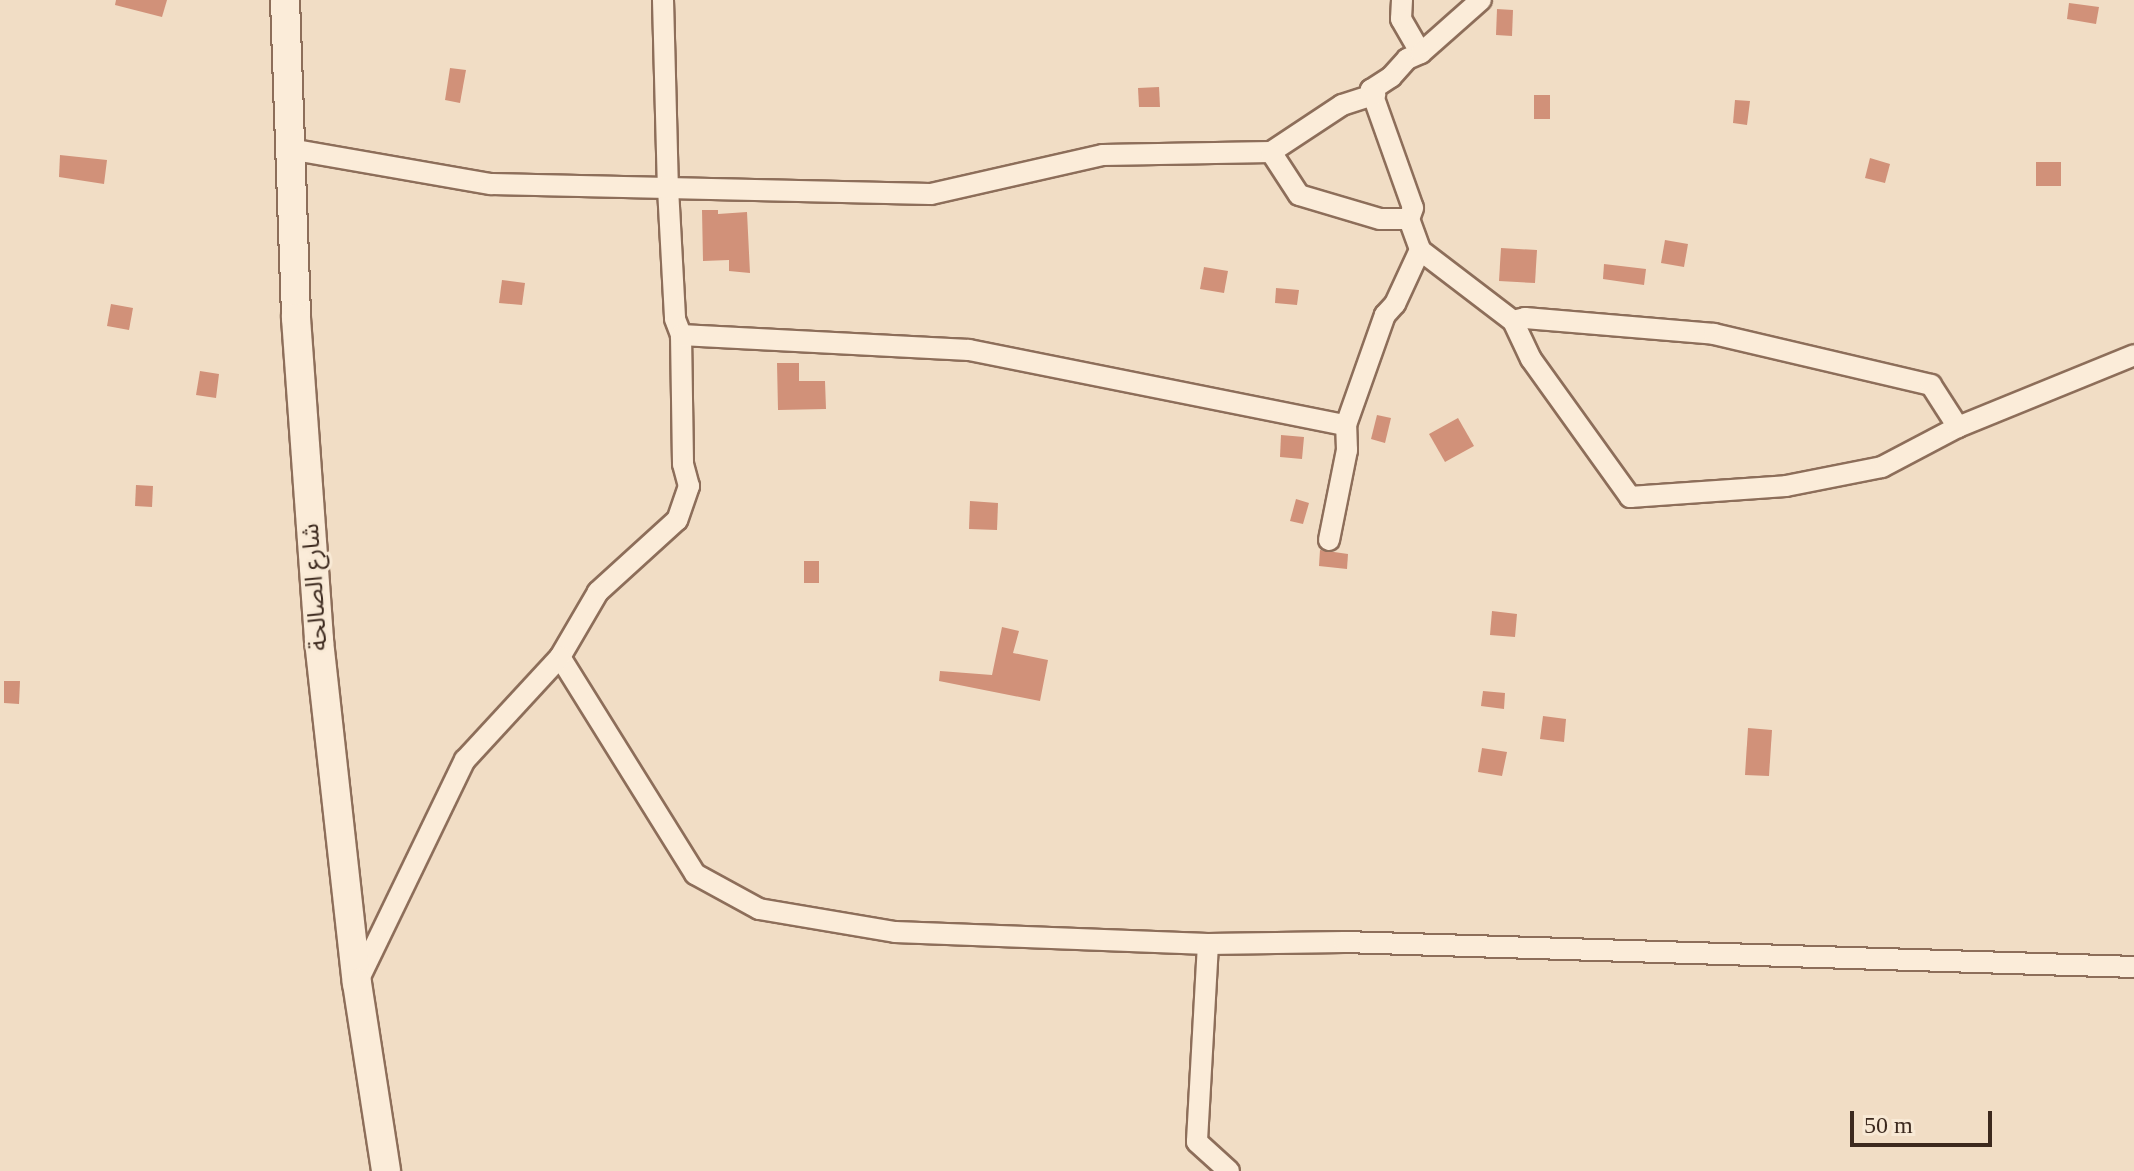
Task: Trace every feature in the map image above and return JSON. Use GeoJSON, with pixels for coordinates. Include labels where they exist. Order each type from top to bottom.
{"type":"FeatureCollection","features":[{"type":"Feature","properties":{"kind":"main road","name":"شارع الصالحة"},"geometry":{"type":"LineString","coordinates":[[285,0],[296,318],[319,641],[357,983],[386,1171]]}},
{"type":"Feature","properties":{"kind":"street"},"geometry":{"type":"LineString","coordinates":[[357,983],[465,760],[560,657],[598,592],[677,520],[689,486],[683,464],[681,335],[675,319],[663,0]]}},
{"type":"Feature","properties":{"kind":"street"},"geometry":{"type":"LineString","coordinates":[[1402,0],[1401,19],[1421,53]]}},
{"type":"Feature","properties":{"kind":"street"},"geometry":{"type":"LineString","coordinates":[[290,149],[491,184],[931,194],[1103,155],[1271,152],[1342,105],[1372,92],[1407,59],[1421,53],[1481,0]]}},
{"type":"Feature","properties":{"kind":"street"},"geometry":{"type":"LineString","coordinates":[[1372,92],[1413,208],[1409,219],[1420,250],[1513,321],[1531,359],[1630,497],[1786,486],[1882,467],[1958,427],[2134,355]]}},
{"type":"Feature","properties":{"kind":"street"},"geometry":{"type":"LineString","coordinates":[[1271,152],[1299,195],[1380,219],[1409,219]]}},
{"type":"Feature","properties":{"kind":"street"},"geometry":{"type":"LineString","coordinates":[[1329,540],[1347,450],[1346,425],[1385,315],[1395,304],[1420,250]]}},
{"type":"Feature","properties":{"kind":"street"},"geometry":{"type":"LineString","coordinates":[[1513,321],[1525,318],[1714,334],[1931,385],[1958,427]]}},
{"type":"Feature","properties":{"kind":"street"},"geometry":{"type":"LineString","coordinates":[[681,335],[969,350],[1346,425]]}},
{"type":"Feature","properties":{"kind":"street"},"geometry":{"type":"LineString","coordinates":[[560,657],[695,874],[759,909],[895,932],[1208,944],[1344,942],[2134,967]]}},
{"type":"Feature","properties":{"kind":"street"},"geometry":{"type":"LineString","coordinates":[[1208,944],[1197,1142],[1229,1171]]}},
{"type":"Feature","properties":{"kind":"building"},"geometry":{"type":"Polygon","coordinates":[[[116,0],[167,0],[162,17],[115,5],[116,0]]]}},
{"type":"Feature","properties":{"kind":"building"},"geometry":{"type":"Polygon","coordinates":[[[2069,3],[2099,7],[2096,24],[2067,19],[2069,3]]]}},
{"type":"Feature","properties":{"kind":"building"},"geometry":{"type":"Polygon","coordinates":[[[1497,9],[1513,10],[1512,36],[1496,35],[1497,9]]]}},
{"type":"Feature","properties":{"kind":"building"},"geometry":{"type":"Polygon","coordinates":[[[450,68],[466,70],[460,103],[445,100],[450,68]]]}},
{"type":"Feature","properties":{"kind":"building"},"geometry":{"type":"Polygon","coordinates":[[[1159,87],[1160,107],[1139,107],[1138,88],[1159,87]]]}},
{"type":"Feature","properties":{"kind":"building"},"geometry":{"type":"Polygon","coordinates":[[[1534,95],[1550,95],[1550,119],[1534,119],[1534,95]]]}},
{"type":"Feature","properties":{"kind":"building"},"geometry":{"type":"Polygon","coordinates":[[[1735,100],[1750,101],[1747,125],[1733,123],[1735,100]]]}},
{"type":"Feature","properties":{"kind":"building"},"geometry":{"type":"Polygon","coordinates":[[[60,155],[107,160],[104,184],[59,177],[60,155]]]}},
{"type":"Feature","properties":{"kind":"building"},"geometry":{"type":"Polygon","coordinates":[[[1870,158],[1890,164],[1885,183],[1865,178],[1870,158]]]}},
{"type":"Feature","properties":{"kind":"building"},"geometry":{"type":"Polygon","coordinates":[[[2036,162],[2061,162],[2061,186],[2036,186],[2036,162]]]}},
{"type":"Feature","properties":{"kind":"building"},"geometry":{"type":"Polygon","coordinates":[[[702,210],[718,210],[718,214],[747,212],[750,273],[729,271],[729,260],[703,261],[702,210]]]}},
{"type":"Feature","properties":{"kind":"building"},"geometry":{"type":"Polygon","coordinates":[[[1665,240],[1688,244],[1684,267],[1661,263],[1665,240]]]}},
{"type":"Feature","properties":{"kind":"building"},"geometry":{"type":"Polygon","coordinates":[[[1501,248],[1537,250],[1535,283],[1499,281],[1501,248]]]}},
{"type":"Feature","properties":{"kind":"building"},"geometry":{"type":"Polygon","coordinates":[[[1604,264],[1646,269],[1644,285],[1603,279],[1604,264]]]}},
{"type":"Feature","properties":{"kind":"building"},"geometry":{"type":"Polygon","coordinates":[[[1204,267],[1228,271],[1224,293],[1200,289],[1204,267]]]}},
{"type":"Feature","properties":{"kind":"building"},"geometry":{"type":"Polygon","coordinates":[[[502,280],[525,283],[522,305],[499,303],[502,280]]]}},
{"type":"Feature","properties":{"kind":"building"},"geometry":{"type":"Polygon","coordinates":[[[1276,288],[1299,290],[1297,305],[1275,303],[1276,288]]]}},
{"type":"Feature","properties":{"kind":"building"},"geometry":{"type":"Polygon","coordinates":[[[111,304],[133,308],[129,330],[107,326],[111,304]]]}},
{"type":"Feature","properties":{"kind":"building"},"geometry":{"type":"Polygon","coordinates":[[[777,363],[799,363],[799,381],[825,381],[826,409],[778,410],[777,363]]]}},
{"type":"Feature","properties":{"kind":"building"},"geometry":{"type":"Polygon","coordinates":[[[200,371],[219,374],[216,398],[196,395],[200,371]]]}},
{"type":"Feature","properties":{"kind":"building"},"geometry":{"type":"Polygon","coordinates":[[[1377,415],[1391,418],[1385,443],[1371,439],[1377,415]]]}},
{"type":"Feature","properties":{"kind":"building"},"geometry":{"type":"Polygon","coordinates":[[[1458,418],[1474,446],[1445,462],[1429,434],[1458,418]]]}},
{"type":"Feature","properties":{"kind":"building"},"geometry":{"type":"Polygon","coordinates":[[[1281,435],[1304,437],[1302,459],[1280,457],[1281,435]]]}},
{"type":"Feature","properties":{"kind":"building"},"geometry":{"type":"Polygon","coordinates":[[[136,485],[153,486],[152,507],[135,506],[136,485]]]}},
{"type":"Feature","properties":{"kind":"building"},"geometry":{"type":"Polygon","coordinates":[[[1296,499],[1309,503],[1303,524],[1290,521],[1296,499]]]}},
{"type":"Feature","properties":{"kind":"building"},"geometry":{"type":"Polygon","coordinates":[[[970,501],[998,503],[997,530],[969,529],[970,501]]]}},
{"type":"Feature","properties":{"kind":"building"},"geometry":{"type":"Polygon","coordinates":[[[1320,550],[1348,554],[1347,569],[1319,566],[1320,550]]]}},
{"type":"Feature","properties":{"kind":"building"},"geometry":{"type":"Polygon","coordinates":[[[804,561],[819,561],[819,583],[804,583],[804,561]]]}},
{"type":"Feature","properties":{"kind":"building"},"geometry":{"type":"Polygon","coordinates":[[[1492,611],[1517,614],[1515,637],[1490,635],[1492,611]]]}},
{"type":"Feature","properties":{"kind":"building"},"geometry":{"type":"Polygon","coordinates":[[[1002,627],[1019,631],[1013,653],[1048,660],[1040,701],[939,681],[940,671],[992,675],[1002,627]]]}},
{"type":"Feature","properties":{"kind":"building"},"geometry":{"type":"Polygon","coordinates":[[[4,681],[20,681],[19,704],[4,703],[4,681]]]}},
{"type":"Feature","properties":{"kind":"building"},"geometry":{"type":"Polygon","coordinates":[[[1483,691],[1505,693],[1504,709],[1481,706],[1483,691]]]}},
{"type":"Feature","properties":{"kind":"building"},"geometry":{"type":"Polygon","coordinates":[[[1543,716],[1566,719],[1564,742],[1540,739],[1543,716]]]}},
{"type":"Feature","properties":{"kind":"building"},"geometry":{"type":"Polygon","coordinates":[[[1748,728],[1772,730],[1769,776],[1745,775],[1748,728]]]}},
{"type":"Feature","properties":{"kind":"building"},"geometry":{"type":"Polygon","coordinates":[[[1482,748],[1507,752],[1502,776],[1478,772],[1482,748]]]}}]}
